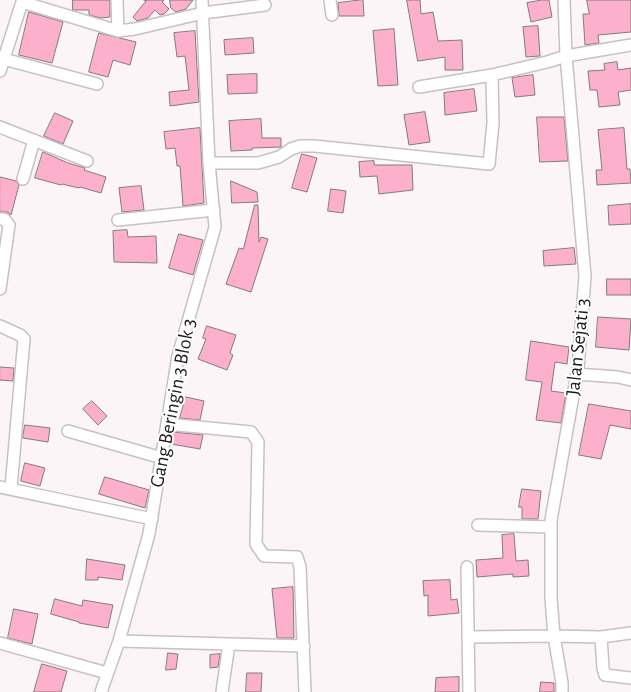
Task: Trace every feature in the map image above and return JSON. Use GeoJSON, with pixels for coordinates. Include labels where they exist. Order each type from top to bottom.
{"type":"FeatureCollection","features":[{"type":"Feature","properties":{"kind":"street"},"geometry":{"type":"LineString","coordinates":[[117,0],[118,31]]}},
{"type":"Feature","properties":{"kind":"street","name":"Gang Beringin 3 Blok 3"},"geometry":{"type":"LineString","coordinates":[[101,692],[119,641],[150,534],[178,356],[214,236],[202,0]]}},
{"type":"Feature","properties":{"kind":"street"},"geometry":{"type":"LineString","coordinates":[[330,0],[332,15]]}},
{"type":"Feature","properties":{"kind":"street","name":"Jalan Sejati 3"},"geometry":{"type":"LineString","coordinates":[[562,692],[551,598],[551,520],[577,374],[584,276],[566,56],[564,0]]}},
{"type":"Feature","properties":{"kind":"street"},"geometry":{"type":"LineString","coordinates":[[97,84],[1,63],[22,2],[118,31],[135,30],[203,13],[265,5]]}},
{"type":"Feature","properties":{"kind":"street"},"geometry":{"type":"LineString","coordinates":[[419,87],[492,75],[566,56],[631,45]]}},
{"type":"Feature","properties":{"kind":"street"},"geometry":{"type":"LineString","coordinates":[[210,163],[258,163],[278,157],[300,146],[314,146],[489,164],[493,123],[492,75]]}},
{"type":"Feature","properties":{"kind":"street"},"geometry":{"type":"LineString","coordinates":[[0,128],[87,161]]}},
{"type":"Feature","properties":{"kind":"street"},"geometry":{"type":"LineString","coordinates":[[23,179],[34,140]]}},
{"type":"Feature","properties":{"kind":"street"},"geometry":{"type":"LineString","coordinates":[[118,220],[214,210]]}},
{"type":"Feature","properties":{"kind":"street"},"geometry":{"type":"LineString","coordinates":[[0,219],[4,219],[9,225],[0,289]]}},
{"type":"Feature","properties":{"kind":"street"},"geometry":{"type":"LineString","coordinates":[[0,326],[20,335],[24,340],[5,487],[152,519]]}},
{"type":"Feature","properties":{"kind":"street"},"geometry":{"type":"LineString","coordinates":[[577,374],[618,377],[631,380]]}},
{"type":"Feature","properties":{"kind":"street"},"geometry":{"type":"LineString","coordinates":[[168,424],[250,432],[258,442],[256,544],[264,556],[297,557],[300,566],[305,692]]}},
{"type":"Feature","properties":{"kind":"street"},"geometry":{"type":"LineString","coordinates":[[68,431],[162,458]]}},
{"type":"Feature","properties":{"kind":"street"},"geometry":{"type":"LineString","coordinates":[[478,525],[551,528]]}},
{"type":"Feature","properties":{"kind":"street"},"geometry":{"type":"LineString","coordinates":[[467,567],[469,692]]}},
{"type":"Feature","properties":{"kind":"street"},"geometry":{"type":"LineString","coordinates":[[468,637],[601,637],[631,633]]}},
{"type":"Feature","properties":{"kind":"street"},"geometry":{"type":"LineString","coordinates":[[601,637],[605,675],[631,678]]}},
{"type":"Feature","properties":{"kind":"street"},"geometry":{"type":"LineString","coordinates":[[119,641],[304,646]]}},
{"type":"Feature","properties":{"kind":"street"},"geometry":{"type":"LineString","coordinates":[[0,644],[107,673]]}},
{"type":"Feature","properties":{"kind":"street"},"geometry":{"type":"LineString","coordinates":[[222,692],[229,644]]}},
{"type":"Feature","properties":{"kind":"building"},"geometry":{"type":"Polygon","coordinates":[[[73,0],[110,0],[110,17],[101,18],[89,15],[89,10],[73,10],[73,0]]]}},
{"type":"Feature","properties":{"kind":"building"},"geometry":{"type":"Polygon","coordinates":[[[144,0],[164,0],[162,2],[169,9],[160,15],[155,10],[148,18],[137,21],[133,17],[146,1],[144,0]]]}},
{"type":"Feature","properties":{"kind":"building"},"geometry":{"type":"Polygon","coordinates":[[[170,0],[193,0],[186,9],[176,12],[171,8],[170,0]]]}},
{"type":"Feature","properties":{"kind":"building"},"geometry":{"type":"Polygon","coordinates":[[[363,0],[364,16],[339,16],[338,3],[363,0]]]}},
{"type":"Feature","properties":{"kind":"building"},"geometry":{"type":"Polygon","coordinates":[[[407,0],[420,0],[421,14],[433,12],[438,41],[462,40],[463,70],[445,70],[445,57],[418,61],[407,0]]]}},
{"type":"Feature","properties":{"kind":"building"},"geometry":{"type":"Polygon","coordinates":[[[549,0],[552,17],[531,22],[527,3],[549,0]]]}},
{"type":"Feature","properties":{"kind":"building"},"geometry":{"type":"Polygon","coordinates":[[[587,0],[631,0],[631,32],[598,35],[599,43],[585,45],[583,14],[589,14],[587,0]]]}},
{"type":"Feature","properties":{"kind":"building"},"geometry":{"type":"Polygon","coordinates":[[[29,12],[63,22],[52,63],[19,55],[29,12]]]}},
{"type":"Feature","properties":{"kind":"building"},"geometry":{"type":"Polygon","coordinates":[[[538,26],[540,56],[526,57],[523,27],[538,26]]]}},
{"type":"Feature","properties":{"kind":"building"},"geometry":{"type":"Polygon","coordinates":[[[394,29],[398,85],[378,86],[373,31],[394,29]]]}},
{"type":"Feature","properties":{"kind":"building"},"geometry":{"type":"Polygon","coordinates":[[[195,31],[199,102],[170,106],[169,92],[189,90],[185,56],[177,57],[174,33],[195,31]]]}},
{"type":"Feature","properties":{"kind":"building"},"geometry":{"type":"Polygon","coordinates":[[[99,33],[136,42],[130,65],[113,60],[108,77],[89,72],[99,33]]]}},
{"type":"Feature","properties":{"kind":"building"},"geometry":{"type":"Polygon","coordinates":[[[253,38],[254,53],[225,55],[224,40],[253,38]]]}},
{"type":"Feature","properties":{"kind":"building"},"geometry":{"type":"Polygon","coordinates":[[[617,62],[618,70],[631,68],[631,90],[618,92],[620,105],[599,107],[597,90],[590,90],[588,71],[605,70],[604,64],[617,62]]]}},
{"type":"Feature","properties":{"kind":"building"},"geometry":{"type":"Polygon","coordinates":[[[257,74],[257,93],[228,94],[227,75],[257,74]]]}},
{"type":"Feature","properties":{"kind":"building"},"geometry":{"type":"Polygon","coordinates":[[[533,75],[535,95],[515,97],[512,78],[533,75]]]}},
{"type":"Feature","properties":{"kind":"building"},"geometry":{"type":"Polygon","coordinates":[[[474,89],[477,111],[445,115],[444,93],[474,89]]]}},
{"type":"Feature","properties":{"kind":"building"},"geometry":{"type":"Polygon","coordinates":[[[425,112],[430,142],[409,145],[404,115],[425,112]]]}},
{"type":"Feature","properties":{"kind":"building"},"geometry":{"type":"Polygon","coordinates":[[[55,113],[73,121],[63,144],[44,136],[55,113]]]}},
{"type":"Feature","properties":{"kind":"building"},"geometry":{"type":"Polygon","coordinates":[[[537,117],[564,117],[568,161],[540,162],[537,117]]]}},
{"type":"Feature","properties":{"kind":"building"},"geometry":{"type":"Polygon","coordinates":[[[261,119],[262,138],[281,138],[281,147],[231,151],[229,121],[261,119]]]}},
{"type":"Feature","properties":{"kind":"building"},"geometry":{"type":"Polygon","coordinates":[[[200,128],[204,203],[183,206],[180,166],[177,166],[175,148],[166,149],[164,132],[200,128]]]}},
{"type":"Feature","properties":{"kind":"building"},"geometry":{"type":"Polygon","coordinates":[[[624,128],[627,169],[630,169],[631,183],[597,185],[596,170],[602,170],[598,130],[624,128]]]}},
{"type":"Feature","properties":{"kind":"building"},"geometry":{"type":"Polygon","coordinates":[[[43,152],[85,168],[84,170],[106,177],[101,193],[35,178],[43,152]]]}},
{"type":"Feature","properties":{"kind":"building"},"geometry":{"type":"Polygon","coordinates":[[[302,154],[317,158],[307,192],[292,188],[302,154]]]}},
{"type":"Feature","properties":{"kind":"building"},"geometry":{"type":"Polygon","coordinates":[[[374,161],[374,165],[412,165],[413,190],[379,194],[377,176],[360,177],[359,162],[374,161]]]}},
{"type":"Feature","properties":{"kind":"building"},"geometry":{"type":"Polygon","coordinates":[[[0,177],[16,181],[19,185],[11,215],[7,212],[0,212],[0,177]]]}},
{"type":"Feature","properties":{"kind":"building"},"geometry":{"type":"Polygon","coordinates":[[[231,181],[257,192],[258,202],[232,203],[231,181]]]}},
{"type":"Feature","properties":{"kind":"building"},"geometry":{"type":"Polygon","coordinates":[[[141,186],[144,210],[122,212],[119,188],[141,186]]]}},
{"type":"Feature","properties":{"kind":"building"},"geometry":{"type":"Polygon","coordinates":[[[331,189],[346,191],[343,213],[328,211],[331,189]]]}},
{"type":"Feature","properties":{"kind":"building"},"geometry":{"type":"Polygon","coordinates":[[[631,204],[631,224],[609,225],[608,206],[631,204]]]}},
{"type":"Feature","properties":{"kind":"building"},"geometry":{"type":"Polygon","coordinates":[[[255,205],[258,205],[259,242],[261,237],[268,239],[251,292],[226,284],[239,248],[243,249],[255,205]]]}},
{"type":"Feature","properties":{"kind":"building"},"geometry":{"type":"Polygon","coordinates":[[[127,230],[128,237],[156,236],[157,263],[114,262],[113,231],[127,230]]]}},
{"type":"Feature","properties":{"kind":"building"},"geometry":{"type":"Polygon","coordinates":[[[179,234],[203,240],[193,275],[169,268],[179,234]]]}},
{"type":"Feature","properties":{"kind":"building"},"geometry":{"type":"Polygon","coordinates":[[[574,248],[576,264],[544,266],[543,251],[574,248]]]}},
{"type":"Feature","properties":{"kind":"building"},"geometry":{"type":"Polygon","coordinates":[[[607,279],[631,279],[631,295],[607,295],[607,279]]]}},
{"type":"Feature","properties":{"kind":"building"},"geometry":{"type":"Polygon","coordinates":[[[598,317],[631,319],[629,350],[596,347],[598,317]]]}},
{"type":"Feature","properties":{"kind":"building"},"geometry":{"type":"Polygon","coordinates":[[[207,326],[236,335],[230,353],[233,355],[227,370],[198,359],[206,339],[203,338],[207,326]]]}},
{"type":"Feature","properties":{"kind":"building"},"geometry":{"type":"Polygon","coordinates":[[[531,341],[569,347],[567,364],[555,362],[551,391],[566,393],[561,423],[536,420],[542,382],[526,380],[531,341]]]}},
{"type":"Feature","properties":{"kind":"building"},"geometry":{"type":"Polygon","coordinates":[[[0,367],[14,368],[13,381],[0,380],[0,367]]]}},
{"type":"Feature","properties":{"kind":"building"},"geometry":{"type":"Polygon","coordinates":[[[186,397],[204,401],[200,420],[180,418],[186,397]]]}},
{"type":"Feature","properties":{"kind":"building"},"geometry":{"type":"Polygon","coordinates":[[[92,401],[107,416],[98,425],[83,409],[92,401]]]}},
{"type":"Feature","properties":{"kind":"building"},"geometry":{"type":"Polygon","coordinates":[[[589,404],[631,411],[631,429],[610,425],[601,459],[579,455],[589,404]]]}},
{"type":"Feature","properties":{"kind":"building"},"geometry":{"type":"Polygon","coordinates":[[[25,425],[50,428],[48,442],[23,438],[25,425]]]}},
{"type":"Feature","properties":{"kind":"building"},"geometry":{"type":"Polygon","coordinates":[[[173,432],[203,435],[200,449],[171,444],[173,432]]]}},
{"type":"Feature","properties":{"kind":"building"},"geometry":{"type":"Polygon","coordinates":[[[25,463],[45,468],[40,486],[21,481],[25,463]]]}},
{"type":"Feature","properties":{"kind":"building"},"geometry":{"type":"Polygon","coordinates":[[[105,477],[149,490],[145,508],[99,494],[105,477]]]}},
{"type":"Feature","properties":{"kind":"building"},"geometry":{"type":"Polygon","coordinates":[[[522,489],[541,491],[538,519],[522,519],[522,507],[519,507],[522,489]]]}},
{"type":"Feature","properties":{"kind":"building"},"geometry":{"type":"Polygon","coordinates":[[[514,534],[516,561],[528,560],[529,576],[513,577],[513,574],[477,577],[476,560],[503,558],[502,535],[514,534]]]}},
{"type":"Feature","properties":{"kind":"building"},"geometry":{"type":"Polygon","coordinates":[[[87,559],[125,565],[122,580],[98,577],[98,580],[86,580],[87,559]]]}},
{"type":"Feature","properties":{"kind":"building"},"geometry":{"type":"Polygon","coordinates":[[[450,580],[451,600],[457,599],[459,613],[428,616],[428,595],[424,596],[423,581],[450,580]]]}},
{"type":"Feature","properties":{"kind":"building"},"geometry":{"type":"Polygon","coordinates":[[[293,587],[294,638],[277,638],[272,589],[293,587]]]}},
{"type":"Feature","properties":{"kind":"building"},"geometry":{"type":"Polygon","coordinates":[[[55,599],[82,606],[83,600],[113,605],[108,628],[79,623],[51,614],[55,599]]]}},
{"type":"Feature","properties":{"kind":"building"},"geometry":{"type":"Polygon","coordinates":[[[14,609],[38,614],[32,644],[8,638],[14,609]]]}},
{"type":"Feature","properties":{"kind":"building"},"geometry":{"type":"Polygon","coordinates":[[[168,653],[178,654],[176,669],[166,670],[168,653]]]}},
{"type":"Feature","properties":{"kind":"building"},"geometry":{"type":"Polygon","coordinates":[[[220,654],[218,667],[210,668],[210,655],[220,654]]]}},
{"type":"Feature","properties":{"kind":"building"},"geometry":{"type":"Polygon","coordinates":[[[42,664],[67,671],[61,692],[34,692],[42,664]]]}},
{"type":"Feature","properties":{"kind":"building"},"geometry":{"type":"Polygon","coordinates":[[[247,673],[262,673],[261,692],[246,692],[247,673]]]}},
{"type":"Feature","properties":{"kind":"building"},"geometry":{"type":"Polygon","coordinates":[[[459,677],[459,692],[435,692],[436,678],[459,677]]]}},
{"type":"Feature","properties":{"kind":"building"},"geometry":{"type":"Polygon","coordinates":[[[541,682],[554,683],[554,692],[540,692],[541,682]]]}}]}
